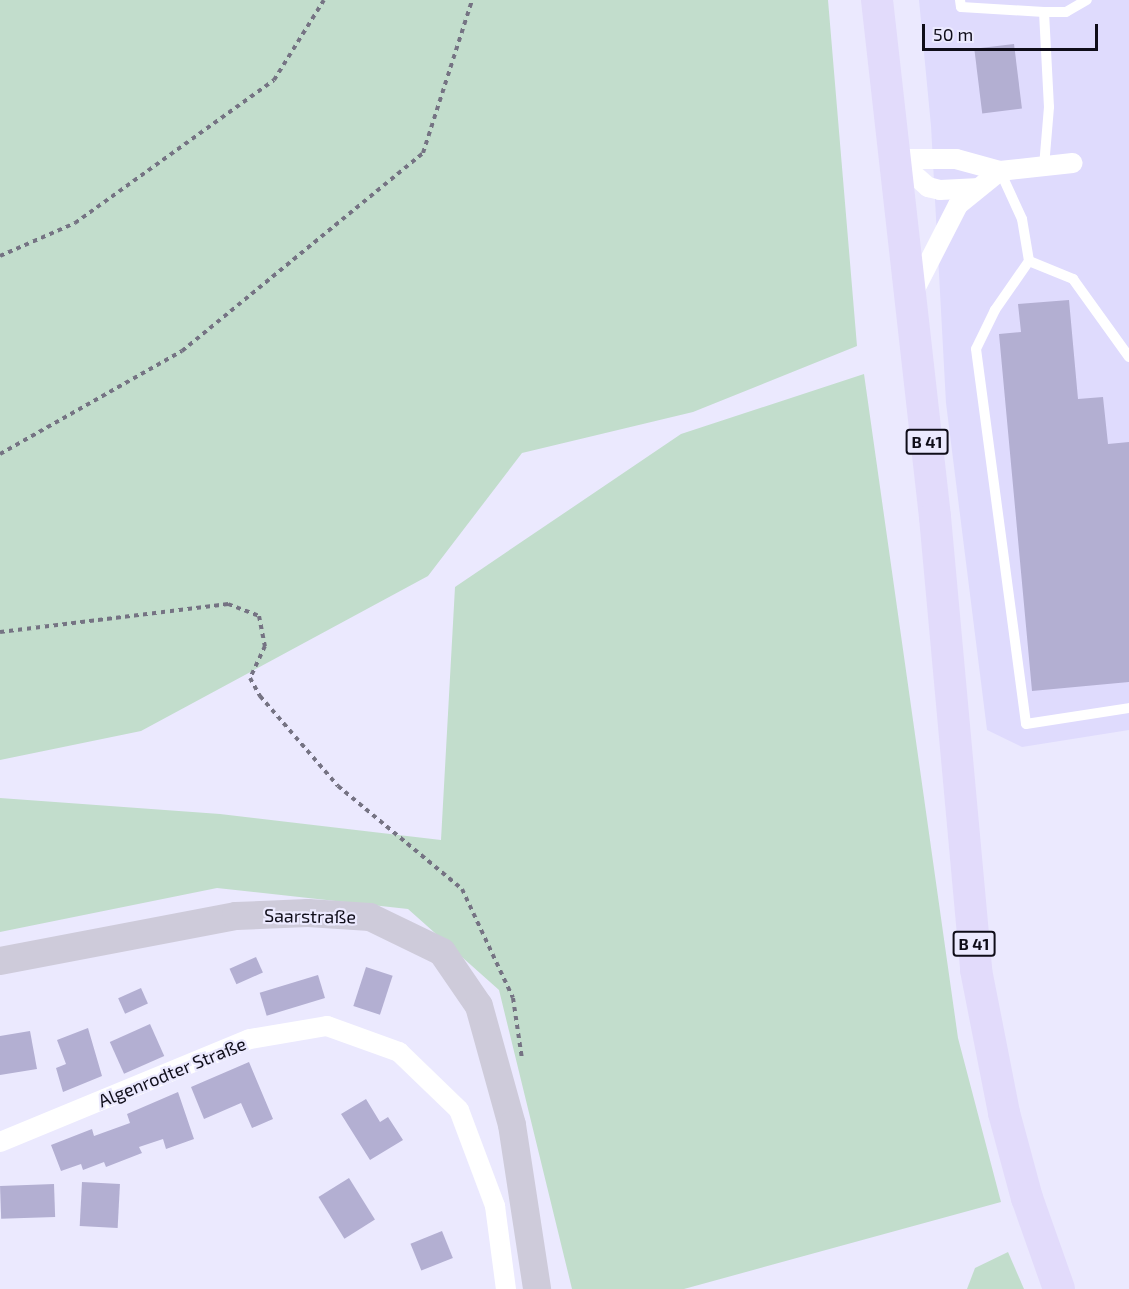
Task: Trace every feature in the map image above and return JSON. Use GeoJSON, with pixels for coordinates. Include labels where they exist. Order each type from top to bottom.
{"type":"FeatureCollection","features":[{"type":"Feature","properties":{"kind":"main road","name":"B 41"},"geometry":{"type":"LineString","coordinates":[[878,0],[911,296],[976,970],[1004,1113],[1027,1198],[1059,1289]]}},
{"type":"Feature","properties":{"kind":"street"},"geometry":{"type":"LineString","coordinates":[[896,159],[956,159],[1000,171],[1072,163]]}},
{"type":"Feature","properties":{"kind":"street"},"geometry":{"type":"LineString","coordinates":[[896,159],[928,187],[940,190],[975,188]]}},
{"type":"Feature","properties":{"kind":"street"},"geometry":{"type":"LineString","coordinates":[[911,296],[945,224],[975,188],[1000,171]]}},
{"type":"Feature","properties":{"kind":"street","name":"Saarstraße"},"geometry":{"type":"LineString","coordinates":[[0,961],[236,916],[308,913],[370,917],[442,952],[479,1006],[512,1125],[537,1289]]}},
{"type":"Feature","properties":{"kind":"street","name":"Algenrodter Straße"},"geometry":{"type":"LineString","coordinates":[[0,1142],[250,1039],[327,1026],[399,1052],[459,1110],[495,1206],[506,1289]]}},
{"type":"Feature","properties":{"kind":"lane"},"geometry":{"type":"LineString","coordinates":[[960,0],[961,7],[1044,12],[1066,12],[1087,0]]}},
{"type":"Feature","properties":{"kind":"lane"},"geometry":{"type":"LineString","coordinates":[[1044,12],[1049,107],[1044,166]]}},
{"type":"Feature","properties":{"kind":"lane"},"geometry":{"type":"LineString","coordinates":[[1000,171],[1022,219],[1029,261],[995,310],[976,349],[1026,724],[1129,708]]}},
{"type":"Feature","properties":{"kind":"lane"},"geometry":{"type":"LineString","coordinates":[[1029,261],[1073,279],[1129,357]]}},
{"type":"Feature","properties":{"kind":"path"},"geometry":{"type":"LineString","coordinates":[[0,256],[75,223],[274,80],[324,0]]}},
{"type":"Feature","properties":{"kind":"path"},"geometry":{"type":"LineString","coordinates":[[0,453],[182,351],[423,153],[472,0]]}},
{"type":"Feature","properties":{"kind":"path"},"geometry":{"type":"LineString","coordinates":[[0,632],[228,604],[259,616],[265,646],[250,678],[260,696],[338,786],[462,890],[513,998],[523,1066]]}},
{"type":"Feature","properties":{"kind":"shaded area"},"geometry":{"type":"Polygon","coordinates":[[[919,0],[1129,0],[1129,730],[1022,747],[987,730],[946,403],[931,126],[919,0]]]}},
{"type":"Feature","properties":{"kind":"green space"},"geometry":{"type":"Polygon","coordinates":[[[0,0],[828,0],[857,346],[693,412],[522,453],[428,576],[141,731],[0,760],[0,0]]]}},
{"type":"Feature","properties":{"kind":"green space"},"geometry":{"type":"Polygon","coordinates":[[[864,374],[958,1038],[1001,1202],[684,1289],[572,1289],[499,990],[408,909],[217,888],[0,932],[0,798],[220,814],[441,840],[455,587],[681,434],[864,374]]]}},
{"type":"Feature","properties":{"kind":"green space"},"geometry":{"type":"Polygon","coordinates":[[[1008,1252],[1024,1289],[967,1289],[975,1268],[1008,1252]]]}},
{"type":"Feature","properties":{"kind":"building"},"geometry":{"type":"Polygon","coordinates":[[[1014,44],[1022,109],[982,113],[974,49],[1014,44]]]}},
{"type":"Feature","properties":{"kind":"building"},"geometry":{"type":"Polygon","coordinates":[[[1069,300],[1078,399],[1103,397],[1108,444],[1129,442],[1129,682],[1032,691],[999,334],[1021,332],[1018,304],[1069,300]]]}},
{"type":"Feature","properties":{"kind":"building"},"geometry":{"type":"Polygon","coordinates":[[[256,957],[263,973],[236,984],[230,969],[256,957]]]}},
{"type":"Feature","properties":{"kind":"building"},"geometry":{"type":"Polygon","coordinates":[[[366,967],[393,976],[380,1015],[353,1006],[366,967]]]}},
{"type":"Feature","properties":{"kind":"building"},"geometry":{"type":"Polygon","coordinates":[[[318,975],[325,998],[267,1016],[260,993],[318,975]]]}},
{"type":"Feature","properties":{"kind":"building"},"geometry":{"type":"Polygon","coordinates":[[[141,988],[148,1004],[125,1014],[118,998],[141,988]]]}},
{"type":"Feature","properties":{"kind":"building"},"geometry":{"type":"Polygon","coordinates":[[[150,1024],[164,1056],[124,1074],[110,1042],[150,1024]]]}},
{"type":"Feature","properties":{"kind":"building"},"geometry":{"type":"Polygon","coordinates":[[[88,1028],[102,1076],[63,1092],[56,1068],[66,1064],[57,1040],[88,1028]]]}},
{"type":"Feature","properties":{"kind":"building"},"geometry":{"type":"Polygon","coordinates":[[[30,1031],[37,1069],[0,1075],[0,1036],[30,1031]]]}},
{"type":"Feature","properties":{"kind":"building"},"geometry":{"type":"Polygon","coordinates":[[[249,1062],[273,1119],[252,1128],[241,1103],[204,1119],[191,1087],[249,1062]]]}},
{"type":"Feature","properties":{"kind":"building"},"geometry":{"type":"Polygon","coordinates":[[[178,1092],[194,1139],[166,1149],[163,1139],[139,1147],[142,1153],[106,1167],[104,1162],[83,1170],[81,1164],[61,1171],[51,1145],[92,1129],[94,1136],[130,1123],[127,1114],[178,1092]]]}},
{"type":"Feature","properties":{"kind":"building"},"geometry":{"type":"Polygon","coordinates":[[[366,1099],[380,1122],[388,1117],[403,1140],[370,1160],[341,1114],[366,1099]]]}},
{"type":"Feature","properties":{"kind":"building"},"geometry":{"type":"Polygon","coordinates":[[[349,1178],[375,1220],[344,1239],[318,1197],[349,1178]]]}},
{"type":"Feature","properties":{"kind":"building"},"geometry":{"type":"Polygon","coordinates":[[[82,1182],[120,1184],[118,1228],[80,1226],[82,1182]]]}},
{"type":"Feature","properties":{"kind":"building"},"geometry":{"type":"Polygon","coordinates":[[[54,1184],[55,1217],[1,1219],[0,1186],[54,1184]]]}},
{"type":"Feature","properties":{"kind":"building"},"geometry":{"type":"Polygon","coordinates":[[[442,1231],[453,1258],[421,1271],[410,1244],[442,1231]]]}}]}
